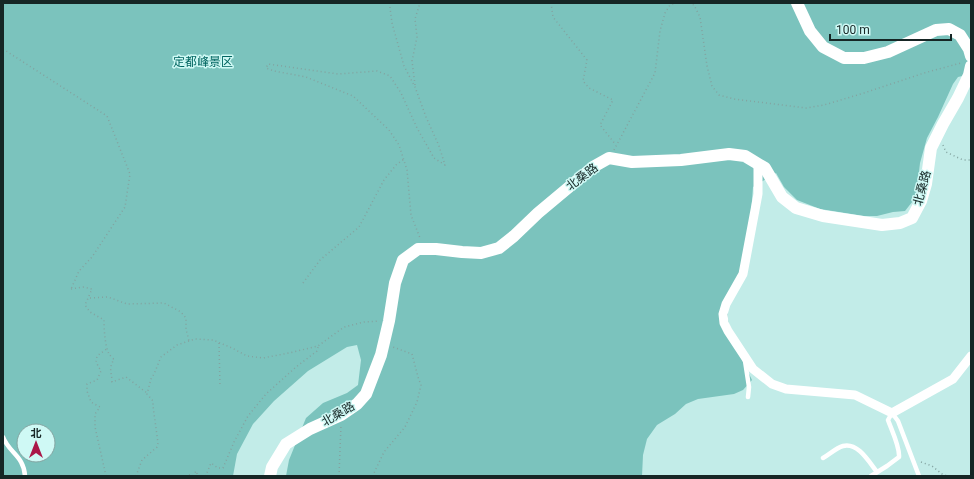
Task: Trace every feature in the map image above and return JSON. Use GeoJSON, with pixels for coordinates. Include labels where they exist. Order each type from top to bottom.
{"type":"FeatureCollection","features":[{"type":"Feature","properties":{"kind":"street"},"geometry":{"type":"LineString","coordinates":[[797,3],[810,31],[823,47],[844,58],[864,58],[888,52],[936,30],[949,28],[960,35],[969,49],[969,62]]}},
{"type":"Feature","properties":{"kind":"street","name":"北桑路"},"geometry":{"type":"LineString","coordinates":[[270,476],[272,467],[286,444],[310,429],[341,415],[357,404],[366,394],[381,356],[389,321],[395,283],[403,260],[418,249],[481,253],[499,248],[538,213],[594,167],[609,158],[632,162],[674,160],[729,154],[745,156],[765,168],[782,197],[796,208],[823,216],[882,225],[900,223],[912,218],[921,201],[926,184],[931,148],[969,75],[969,62]]}},
{"type":"Feature","properties":{"kind":"street"},"geometry":{"type":"LineString","coordinates":[[758,164],[758,194],[743,274],[726,304],[723,314],[724,323],[728,331],[753,369],[772,384],[786,389],[854,396],[892,413],[953,379],[971,356]]}},
{"type":"Feature","properties":{"kind":"lane"},"geometry":{"type":"LineString","coordinates":[[744,356],[749,387],[748,397]]}},
{"type":"Feature","properties":{"kind":"lane"},"geometry":{"type":"LineString","coordinates":[[870,476],[898,457],[899,454],[897,446],[888,420],[892,413],[898,421],[919,476]]}},
{"type":"Feature","properties":{"kind":"lane"},"geometry":{"type":"LineString","coordinates":[[3,437],[5,443],[20,459],[25,476]]}},
{"type":"Feature","properties":{"kind":"lane"},"geometry":{"type":"LineString","coordinates":[[823,458],[836,449],[844,446],[854,446],[862,453],[877,472]]}},
{"type":"Feature","properties":{"kind":"path"},"geometry":{"type":"LineString","coordinates":[[390,3],[392,23],[404,66],[415,87],[426,117],[440,146],[445,165],[434,158],[390,76],[377,71],[338,74],[268,64],[266,68],[306,77],[353,96],[389,130],[399,145],[407,170],[411,215],[422,243],[418,249]]}},
{"type":"Feature","properties":{"kind":"path"},"geometry":{"type":"LineString","coordinates":[[415,87],[412,61],[418,37],[415,19],[420,3]]}},
{"type":"Feature","properties":{"kind":"path"},"geometry":{"type":"LineString","coordinates":[[551,3],[553,17],[587,60],[583,81],[589,88],[613,100],[600,125],[616,145]]}},
{"type":"Feature","properties":{"kind":"path"},"geometry":{"type":"LineString","coordinates":[[609,158],[655,73],[660,31],[665,12],[670,4],[676,3]]}},
{"type":"Feature","properties":{"kind":"path"},"geometry":{"type":"LineString","coordinates":[[689,3],[694,5],[700,16],[707,66],[712,86],[719,95],[734,99],[806,108],[864,94],[924,73],[969,62]]}},
{"type":"Feature","properties":{"kind":"path"},"geometry":{"type":"LineString","coordinates":[[3,49],[107,116],[130,174],[125,207],[92,257],[79,271],[72,289],[83,287],[92,289],[85,305],[90,312],[104,320],[108,348],[110,355],[114,359],[110,366],[112,382],[126,377],[148,394],[154,401],[153,406],[158,443],[157,447],[142,460],[136,476]]}},
{"type":"Feature","properties":{"kind":"path"},"geometry":{"type":"LineString","coordinates":[[937,135],[946,152],[963,160],[971,160]]}},
{"type":"Feature","properties":{"kind":"path"},"geometry":{"type":"LineString","coordinates":[[303,283],[320,260],[359,227],[384,180],[396,165],[404,159]]}},
{"type":"Feature","properties":{"kind":"path"},"geometry":{"type":"LineString","coordinates":[[89,298],[108,297],[127,304],[164,303],[181,312],[186,318],[186,329],[189,341]]}},
{"type":"Feature","properties":{"kind":"path"},"geometry":{"type":"LineString","coordinates":[[148,394],[151,379],[160,357],[176,345],[195,339],[213,340],[247,356],[263,358],[318,346],[344,327],[364,322],[389,321]]}},
{"type":"Feature","properties":{"kind":"path"},"geometry":{"type":"LineString","coordinates":[[219,343],[220,387]]}},
{"type":"Feature","properties":{"kind":"path"},"geometry":{"type":"LineString","coordinates":[[376,476],[374,472],[384,452],[405,427],[417,402],[421,385],[412,354],[384,343]]}},
{"type":"Feature","properties":{"kind":"path"},"geometry":{"type":"LineString","coordinates":[[205,476],[211,463],[218,468],[223,468],[234,442],[248,416],[271,389],[317,351],[318,346]]}},
{"type":"Feature","properties":{"kind":"path"},"geometry":{"type":"LineString","coordinates":[[106,476],[95,427],[95,414],[100,406],[91,402],[87,391],[87,384],[97,380],[100,371],[96,362],[97,356],[108,348]]}},
{"type":"Feature","properties":{"kind":"path"},"geometry":{"type":"LineString","coordinates":[[339,476],[342,430],[341,415]]}},
{"type":"Feature","properties":{"kind":"path"},"geometry":{"type":"LineString","coordinates":[[913,460],[932,466],[947,476]]}},
{"type":"Feature","properties":{"kind":"path"},"geometry":{"type":"LineString","coordinates":[[187,476],[187,474],[192,476],[196,471],[198,476]]}},
{"type":"Feature","properties":{"kind":"green space","name":"定都峰景区"},"geometry":{"type":"Polygon","coordinates":[[[3,3],[971,3],[971,74],[958,77],[953,84],[927,138],[920,163],[916,197],[905,211],[877,216],[864,216],[820,209],[797,200],[784,187],[776,173],[753,187],[748,252],[728,302],[730,334],[752,380],[743,390],[734,394],[698,399],[686,404],[675,414],[657,425],[647,439],[643,455],[642,476],[286,476],[289,460],[306,418],[323,403],[347,393],[358,385],[361,360],[357,345],[347,347],[308,371],[274,401],[253,424],[237,454],[233,476],[3,476],[3,3]]]}}]}
